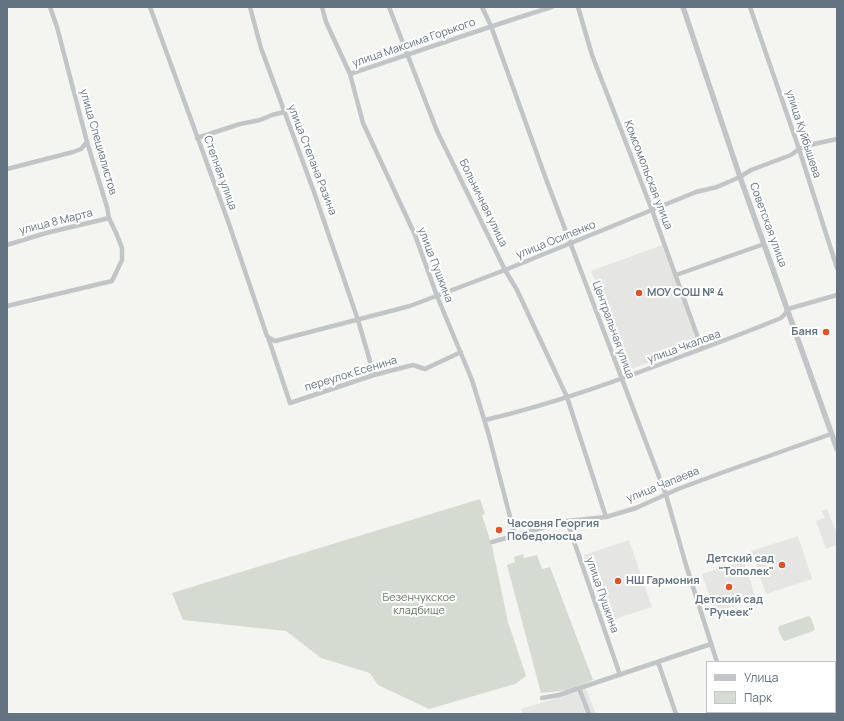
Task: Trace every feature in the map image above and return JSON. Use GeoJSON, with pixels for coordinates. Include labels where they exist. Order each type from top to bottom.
{"type":"FeatureCollection","features":[{"type":"Feature","properties":{"kind":"street","name":"улица Специалистов"},"geometry":{"type":"LineString","coordinates":[[7,306],[112,281],[122,260],[122,248],[109,218],[50,7]]}},
{"type":"Feature","properties":{"kind":"street","name":"Степная улица"},"geometry":{"type":"LineString","coordinates":[[150,7],[268,336],[290,403]]}},
{"type":"Feature","properties":{"kind":"street","name":"улица Степана Разина"},"geometry":{"type":"LineString","coordinates":[[250,7],[261,48],[312,185],[358,320],[374,375]]}},
{"type":"Feature","properties":{"kind":"street","name":"улица Пушкина"},"geometry":{"type":"LineString","coordinates":[[322,7],[326,22],[350,74],[362,123],[415,235],[437,296],[472,380],[485,420],[515,536]]}},
{"type":"Feature","properties":{"kind":"street","name":"Больничная улица"},"geometry":{"type":"LineString","coordinates":[[389,7],[437,131],[505,270],[517,290],[567,397],[606,517]]}},
{"type":"Feature","properties":{"kind":"street","name":"Центральная улица"},"geometry":{"type":"LineString","coordinates":[[482,7],[491,26],[546,179],[621,380],[666,495],[686,565],[717,661]]}},
{"type":"Feature","properties":{"kind":"street","name":"улица Максима Горького"},"geometry":{"type":"LineString","coordinates":[[350,74],[552,7]]}},
{"type":"Feature","properties":{"kind":"street","name":"Комсомольская улица"},"geometry":{"type":"LineString","coordinates":[[578,7],[592,56],[652,210],[702,349]]}},
{"type":"Feature","properties":{"kind":"street","name":"Советская улица"},"geometry":{"type":"LineString","coordinates":[[683,7],[740,177],[834,433],[837,449]]}},
{"type":"Feature","properties":{"kind":"street","name":"улица Куйбышева"},"geometry":{"type":"LineString","coordinates":[[750,7],[799,149],[837,268]]}},
{"type":"Feature","properties":{"kind":"street"},"geometry":{"type":"LineString","coordinates":[[197,138],[284,112]]}},
{"type":"Feature","properties":{"kind":"street","name":"улица Осипенко"},"geometry":{"type":"LineString","coordinates":[[268,336],[275,341],[410,306],[505,270],[696,192],[717,187],[752,170],[791,155],[799,149],[837,139]]}},
{"type":"Feature","properties":{"kind":"street"},"geometry":{"type":"LineString","coordinates":[[7,168],[73,152],[81,149],[87,142]]}},
{"type":"Feature","properties":{"kind":"street","name":"улица 8 Марта"},"geometry":{"type":"LineString","coordinates":[[7,245],[46,233],[109,218]]}},
{"type":"Feature","properties":{"kind":"street"},"geometry":{"type":"LineString","coordinates":[[676,275],[764,244]]}},
{"type":"Feature","properties":{"kind":"street","name":"улица Чкалова"},"geometry":{"type":"LineString","coordinates":[[485,420],[621,380],[744,334],[781,318],[788,309],[837,295]]}},
{"type":"Feature","properties":{"kind":"street","name":"переулок Есенина"},"geometry":{"type":"LineString","coordinates":[[290,403],[374,375],[413,365],[425,369],[461,352]]}},
{"type":"Feature","properties":{"kind":"street","name":"улица Чапаева"},"geometry":{"type":"LineString","coordinates":[[492,542],[567,521],[606,517],[636,508],[678,489],[834,433]]}},
{"type":"Feature","properties":{"kind":"street","name":"улица Пушкина"},"geometry":{"type":"LineString","coordinates":[[567,521],[620,675]]}},
{"type":"Feature","properties":{"kind":"street"},"geometry":{"type":"LineString","coordinates":[[542,698],[559,695],[711,644]]}},
{"type":"Feature","properties":{"kind":"street"},"geometry":{"type":"LineString","coordinates":[[658,662],[676,714]]}},
{"type":"Feature","properties":{"kind":"street"},"geometry":{"type":"LineString","coordinates":[[579,688],[589,714]]}},
{"type":"Feature","properties":{"kind":"shaded area","name":"МОУ СОШ № 4"},"geometry":{"type":"Polygon","coordinates":[[[662,245],[698,344],[629,370],[591,271],[662,245]]]}},
{"type":"Feature","properties":{"kind":"shaded area"},"geometry":{"type":"Polygon","coordinates":[[[827,509],[837,534],[837,545],[826,549],[816,521],[825,518],[822,511],[827,509]]]}},
{"type":"Feature","properties":{"kind":"shaded area","name":"Детский сад \"Тополек\""},"geometry":{"type":"Polygon","coordinates":[[[798,536],[812,579],[766,594],[751,551],[798,536]]]}},
{"type":"Feature","properties":{"kind":"shaded area","name":"НШ Гармония"},"geometry":{"type":"Polygon","coordinates":[[[629,540],[652,607],[606,622],[584,555],[629,540]]]}},
{"type":"Feature","properties":{"kind":"shaded area","name":"Детский сад \"Ручеек\""},"geometry":{"type":"Polygon","coordinates":[[[744,561],[756,599],[715,612],[702,574],[744,561]]]}},
{"type":"Feature","properties":{"kind":"shaded area"},"geometry":{"type":"Polygon","coordinates":[[[586,689],[596,714],[523,714],[521,709],[586,689]]]}},
{"type":"Feature","properties":{"kind":"green space","name":"Безенчукское кладбище"},"geometry":{"type":"Polygon","coordinates":[[[480,499],[485,514],[482,515],[492,546],[508,622],[526,676],[515,684],[429,709],[378,685],[370,673],[321,658],[286,631],[183,620],[172,593],[480,499]]]}},
{"type":"Feature","properties":{"kind":"green space"},"geometry":{"type":"Polygon","coordinates":[[[523,554],[524,558],[537,555],[542,569],[550,567],[593,680],[568,690],[541,693],[507,565],[515,562],[514,557],[523,554]]]}},
{"type":"Feature","properties":{"kind":"green space"},"geometry":{"type":"Polygon","coordinates":[[[809,616],[815,629],[813,631],[785,641],[783,640],[778,629],[779,626],[809,616]]]}},
{"type":"Feature","properties":{"kind":"place","name":"МОУ СОШ № 4"},"geometry":{"type":"Point","coordinates":[639,293]}},
{"type":"Feature","properties":{"kind":"place","name":"Баня"},"geometry":{"type":"Point","coordinates":[826,332]}},
{"type":"Feature","properties":{"kind":"place","name":"Часовня Георгия Победоносца"},"geometry":{"type":"Point","coordinates":[499,530]}},
{"type":"Feature","properties":{"kind":"place","name":"Детский сад \"Тополек\""},"geometry":{"type":"Point","coordinates":[782,565]}},
{"type":"Feature","properties":{"kind":"place","name":"НШ Гармония"},"geometry":{"type":"Point","coordinates":[618,581]}},
{"type":"Feature","properties":{"kind":"place","name":"Детский сад \"Ручеек\""},"geometry":{"type":"Point","coordinates":[729,587]}}]}
